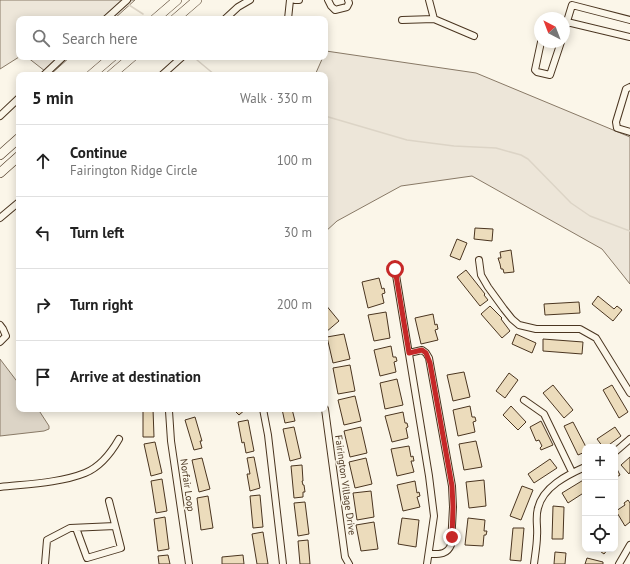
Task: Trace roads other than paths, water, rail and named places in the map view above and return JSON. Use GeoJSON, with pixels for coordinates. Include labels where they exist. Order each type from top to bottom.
{"type":"FeatureCollection","features":[{"type":"Feature","properties":{"kind":"highway"},"geometry":{"type":"LineString","coordinates":[[158,16],[177,0]]}},
{"type":"Feature","properties":{"kind":"highway"},"geometry":{"type":"LineString","coordinates":[[178,16],[197,0]]}},
{"type":"Feature","properties":{"kind":"highway"},"geometry":{"type":"LineString","coordinates":[[94,72],[108,60]]}},
{"type":"Feature","properties":{"kind":"highway"},"geometry":{"type":"LineString","coordinates":[[114,72],[128,60]]}},
{"type":"Feature","properties":{"kind":"highway"},"geometry":{"type":"LineString","coordinates":[[0,155],[16,141]]}},
{"type":"Feature","properties":{"kind":"highway"},"geometry":{"type":"LineString","coordinates":[[0,173],[16,159]]}},
{"type":"Feature","properties":{"kind":"street"},"geometry":{"type":"LineString","coordinates":[[109,16],[127,0]]}},
{"type":"Feature","properties":{"kind":"street"},"geometry":{"type":"LineString","coordinates":[[228,16],[238,7],[250,0]]}},
{"type":"Feature","properties":{"kind":"street"},"geometry":{"type":"LineString","coordinates":[[288,16],[290,0]]}},
{"type":"Feature","properties":{"kind":"street"},"geometry":{"type":"LineString","coordinates":[[328,0],[335,10],[347,7],[349,3],[348,0]]}},
{"type":"Feature","properties":{"kind":"street"},"geometry":{"type":"LineString","coordinates":[[429,0],[434,19]]}},
{"type":"Feature","properties":{"kind":"street"},"geometry":{"type":"LineString","coordinates":[[570,12],[572,5],[630,20]]}},
{"type":"Feature","properties":{"kind":"street"},"geometry":{"type":"LineString","coordinates":[[402,20],[434,19],[474,36]]}},
{"type":"Feature","properties":{"kind":"street"},"geometry":{"type":"LineString","coordinates":[[570,28],[630,37]]}},
{"type":"Feature","properties":{"kind":"street"},"geometry":{"type":"LineString","coordinates":[[540,48],[535,70],[537,72],[550,75],[553,71],[559,48]]}},
{"type":"Feature","properties":{"kind":"street"},"geometry":{"type":"LineString","coordinates":[[47,72],[60,60]]}},
{"type":"Feature","properties":{"kind":"street"},"geometry":{"type":"LineString","coordinates":[[165,72],[179,60]]}},
{"type":"Feature","properties":{"kind":"street"},"geometry":{"type":"LineString","coordinates":[[630,87],[626,89],[616,122],[617,128],[630,132]]}},
{"type":"Feature","properties":{"kind":"street"},"geometry":{"type":"LineString","coordinates":[[0,116],[16,101]]}},
{"type":"Feature","properties":{"kind":"street"},"geometry":{"type":"LineString","coordinates":[[0,218],[16,205]]}},
{"type":"Feature","properties":{"kind":"street"},"geometry":{"type":"LineString","coordinates":[[478,260],[481,275],[512,319],[519,325],[536,329],[580,329],[596,338],[630,393]]}},
{"type":"Feature","properties":{"kind":"street"},"geometry":{"type":"LineString","coordinates":[[395,269],[429,476],[434,516],[427,564]]}},
{"type":"Feature","properties":{"kind":"street"},"geometry":{"type":"LineString","coordinates":[[0,325],[6,336],[0,342]]}},
{"type":"Feature","properties":{"kind":"street"},"geometry":{"type":"LineString","coordinates":[[409,353],[422,350],[429,358],[452,486],[453,507],[451,545],[445,554],[429,554]]}},
{"type":"Feature","properties":{"kind":"street"},"geometry":{"type":"LineString","coordinates":[[524,400],[544,414],[572,472]]}},
{"type":"Feature","properties":{"kind":"street","name":"Norfair Loop"},"geometry":{"type":"LineString","coordinates":[[169,412],[171,441],[189,564]]}},
{"type":"Feature","properties":{"kind":"street"},"geometry":{"type":"LineString","coordinates":[[264,412],[268,436],[283,564]]}},
{"type":"Feature","properties":{"kind":"street","name":"Fairington Village Drive"},"geometry":{"type":"LineString","coordinates":[[325,412],[345,557],[349,564]]}},
{"type":"Feature","properties":{"kind":"street"},"geometry":{"type":"LineString","coordinates":[[0,487],[60,480],[84,474],[103,461],[110,453],[118,439]]}},
{"type":"Feature","properties":{"kind":"street"},"geometry":{"type":"LineString","coordinates":[[618,449],[630,439]]}},
{"type":"Feature","properties":{"kind":"street"},"geometry":{"type":"LineString","coordinates":[[534,564],[538,537],[536,519],[538,507],[546,492],[572,472],[582,468]]}},
{"type":"Feature","properties":{"kind":"street"},"geometry":{"type":"LineString","coordinates":[[76,528],[87,558],[121,548],[109,501]]}},
{"type":"Feature","properties":{"kind":"street"},"geometry":{"type":"LineString","coordinates":[[45,564],[47,540],[70,528],[115,526]]}},
{"type":"Feature","properties":{"kind":"street"},"geometry":{"type":"LineString","coordinates":[[619,564],[630,545]]}},
{"type":"Feature","properties":{"kind":"waterway"},"geometry":{"type":"LineString","coordinates":[[129,5],[143,14]]}},
{"type":"Feature","properties":{"kind":"waterway"},"geometry":{"type":"LineString","coordinates":[[197,60],[211,72]]}},
{"type":"Feature","properties":{"kind":"waterway"},"geometry":{"type":"LineString","coordinates":[[328,117],[407,140],[454,146],[496,148],[521,155],[528,159],[571,203],[590,216],[630,231]]}}]}
